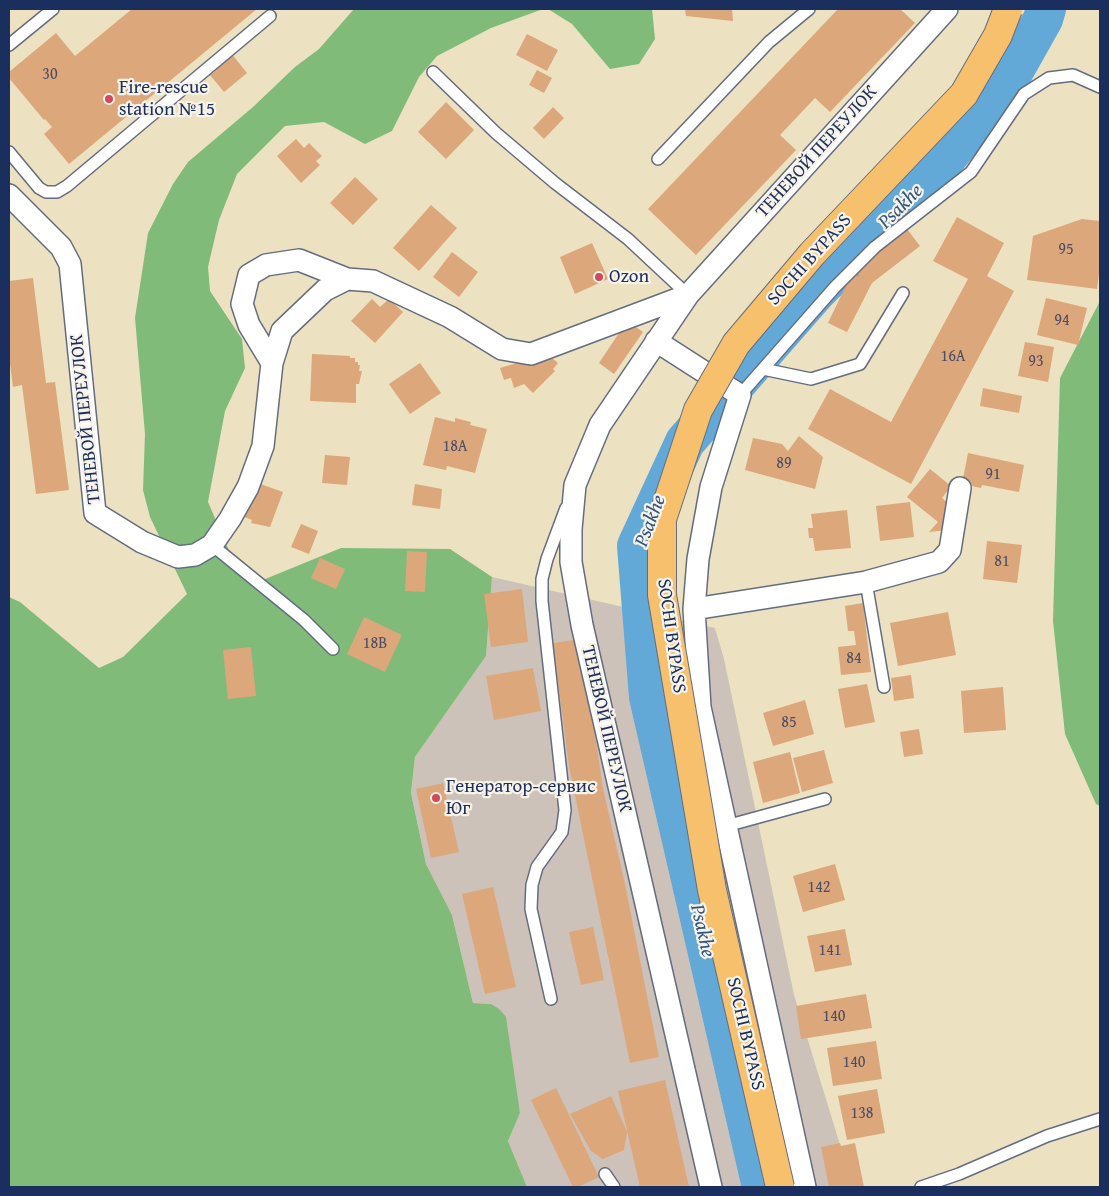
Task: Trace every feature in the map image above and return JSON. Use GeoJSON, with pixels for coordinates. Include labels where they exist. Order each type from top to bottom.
{"type":"FeatureCollection","features":[{"type":"Feature","properties":{"kind":"highway","name":"SOCHI BYPASS"},"geometry":{"type":"LineString","coordinates":[[780,1187],[710,880],[662,595],[662,519],[698,410],[736,344],[812,254],[964,94],[998,34],[1008,9]]}},
{"type":"Feature","properties":{"kind":"street","name":"ТЕНЕВОЙ ПЕРЕУЛОК"},"geometry":{"type":"LineString","coordinates":[[711,1187],[582,625],[571,562],[571,529],[575,485],[600,425],[688,295],[947,9]]}},
{"type":"Feature","properties":{"kind":"street","name":"ТЕНЕВОЙ ПЕРЕУЛОК"},"geometry":{"type":"LineString","coordinates":[[9,195],[61,247],[70,264],[95,513],[142,542],[178,557],[195,555],[212,545],[230,519],[248,487],[263,446],[272,363],[282,331],[325,290],[347,279],[373,281],[450,317],[502,349],[531,354],[688,295]]}},
{"type":"Feature","properties":{"kind":"street"},"geometry":{"type":"LineString","coordinates":[[272,363],[249,325],[242,304],[249,275],[266,264],[299,260],[347,279]]}},
{"type":"Feature","properties":{"kind":"street"},"geometry":{"type":"LineString","coordinates":[[656,341],[740,395],[711,487],[698,559],[694,609],[700,707],[805,1187]]}},
{"type":"Feature","properties":{"kind":"street"},"geometry":{"type":"LineString","coordinates":[[694,609],[866,582],[940,562],[950,550],[960,488]]}},
{"type":"Feature","properties":{"kind":"lane"},"geometry":{"type":"LineString","coordinates":[[9,45],[53,9]]}},
{"type":"Feature","properties":{"kind":"lane"},"geometry":{"type":"LineString","coordinates":[[658,159],[769,42],[809,9]]}},
{"type":"Feature","properties":{"kind":"lane"},"geometry":{"type":"LineString","coordinates":[[9,152],[39,188],[46,192],[57,192],[75,180],[270,16]]}},
{"type":"Feature","properties":{"kind":"lane"},"geometry":{"type":"LineString","coordinates":[[433,72],[496,133],[555,183],[628,239],[688,295]]}},
{"type":"Feature","properties":{"kind":"lane"},"geometry":{"type":"LineString","coordinates":[[740,395],[835,287],[875,247],[971,172],[1024,94],[1049,78],[1073,75],[1100,87]]}},
{"type":"Feature","properties":{"kind":"lane"},"geometry":{"type":"LineString","coordinates":[[763,369],[811,379],[860,364],[903,293]]}},
{"type":"Feature","properties":{"kind":"lane"},"geometry":{"type":"LineString","coordinates":[[551,999],[531,909],[532,885],[537,867],[562,832],[565,810],[542,601],[542,579],[547,559],[575,485]]}},
{"type":"Feature","properties":{"kind":"lane"},"geometry":{"type":"LineString","coordinates":[[212,545],[304,620],[333,649]]}},
{"type":"Feature","properties":{"kind":"lane"},"geometry":{"type":"LineString","coordinates":[[866,582],[884,687]]}},
{"type":"Feature","properties":{"kind":"lane"},"geometry":{"type":"LineString","coordinates":[[726,826],[825,799]]}},
{"type":"Feature","properties":{"kind":"lane"},"geometry":{"type":"LineString","coordinates":[[921,1187],[959,1174],[1047,1136],[1100,1119]]}},
{"type":"Feature","properties":{"kind":"lane"},"geometry":{"type":"LineString","coordinates":[[605,1174],[614,1187]]}},
{"type":"Feature","properties":{"kind":"shaded area"},"geometry":{"type":"Polygon","coordinates":[[[492,577],[715,628],[724,659],[794,995],[853,1187],[527,1187],[508,1141],[520,1113],[491,1004],[473,1003],[452,915],[426,864],[411,793],[415,757],[486,656],[492,577]]]}},
{"type":"Feature","properties":{"kind":"green space"},"geometry":{"type":"Polygon","coordinates":[[[354,9],[543,9],[491,28],[437,56],[419,77],[392,131],[365,144],[324,122],[285,126],[237,174],[219,220],[208,267],[210,291],[242,339],[245,368],[225,411],[208,502],[230,553],[253,584],[341,548],[450,549],[492,577],[486,656],[415,757],[411,793],[426,864],[452,915],[473,1003],[491,1004],[506,1017],[520,1113],[508,1141],[527,1187],[9,1187],[9,597],[20,602],[99,668],[123,657],[187,594],[150,517],[143,490],[145,434],[135,318],[148,233],[173,184],[188,162],[253,107],[295,67],[319,49],[354,9]]]}},
{"type":"Feature","properties":{"kind":"green space"},"geometry":{"type":"Polygon","coordinates":[[[548,9],[652,9],[655,39],[639,64],[610,69],[572,24],[548,9]]]}},
{"type":"Feature","properties":{"kind":"green space"},"geometry":{"type":"Polygon","coordinates":[[[1100,301],[1100,806],[1096,804],[1065,734],[1053,621],[1060,378],[1100,301]]]}},
{"type":"Feature","properties":{"kind":"building","name":"Fire-rescue station №15"},"geometry":{"type":"Polygon","coordinates":[[[132,9],[257,9],[69,164],[44,134],[52,127],[9,78],[9,72],[56,33],[75,56],[132,9]]]}},
{"type":"Feature","properties":{"kind":"building"},"geometry":{"type":"Polygon","coordinates":[[[685,9],[732,9],[733,21],[686,16],[685,9]]]}},
{"type":"Feature","properties":{"kind":"building"},"geometry":{"type":"Polygon","coordinates":[[[838,9],[900,9],[915,23],[830,112],[815,98],[780,135],[796,150],[696,255],[648,209],[838,9]]]}},
{"type":"Feature","properties":{"kind":"building"},"geometry":{"type":"Polygon","coordinates":[[[527,34],[558,50],[547,71],[516,55],[527,34]]]}},
{"type":"Feature","properties":{"kind":"building"},"geometry":{"type":"Polygon","coordinates":[[[231,53],[247,73],[224,92],[210,75],[217,70],[214,66],[231,53]]]}},
{"type":"Feature","properties":{"kind":"building"},"geometry":{"type":"Polygon","coordinates":[[[537,70],[552,78],[544,93],[529,85],[537,70]]]}},
{"type":"Feature","properties":{"kind":"building"},"geometry":{"type":"Polygon","coordinates":[[[446,102],[474,130],[446,159],[418,132],[446,102]]]}},
{"type":"Feature","properties":{"kind":"building"},"geometry":{"type":"Polygon","coordinates":[[[553,107],[564,118],[544,139],[533,128],[553,107]]]}},
{"type":"Feature","properties":{"kind":"building"},"geometry":{"type":"Polygon","coordinates":[[[296,139],[304,148],[309,143],[322,156],[316,161],[320,165],[301,183],[277,156],[296,139]]]}},
{"type":"Feature","properties":{"kind":"building"},"geometry":{"type":"Polygon","coordinates":[[[355,177],[378,199],[353,225],[330,203],[355,177]]]}},
{"type":"Feature","properties":{"kind":"building"},"geometry":{"type":"Polygon","coordinates":[[[431,205],[457,228],[419,271],[393,248],[431,205]]]}},
{"type":"Feature","properties":{"kind":"building"},"geometry":{"type":"Polygon","coordinates":[[[957,217],[1004,243],[987,276],[1014,291],[911,484],[808,429],[830,389],[891,422],[968,279],[933,261],[957,217]]]}},
{"type":"Feature","properties":{"kind":"building"},"geometry":{"type":"Polygon","coordinates":[[[1082,219],[1100,221],[1100,265],[1097,289],[1027,280],[1033,236],[1082,219]]]}},
{"type":"Feature","properties":{"kind":"building"},"geometry":{"type":"Polygon","coordinates":[[[907,229],[920,246],[872,283],[847,332],[828,323],[852,273],[860,277],[854,269],[907,229]]]}},
{"type":"Feature","properties":{"kind":"building"},"geometry":{"type":"Polygon","coordinates":[[[592,243],[608,279],[575,294],[560,257],[592,243]]]}},
{"type":"Feature","properties":{"kind":"building"},"geometry":{"type":"Polygon","coordinates":[[[452,252],[478,272],[459,297],[433,277],[452,252]]]}},
{"type":"Feature","properties":{"kind":"building"},"geometry":{"type":"Polygon","coordinates":[[[33,278],[46,383],[55,382],[69,490],[36,494],[22,385],[13,387],[9,356],[9,281],[33,278]]]}},
{"type":"Feature","properties":{"kind":"building"},"geometry":{"type":"Polygon","coordinates":[[[1046,298],[1087,308],[1078,345],[1037,335],[1046,298]]]}},
{"type":"Feature","properties":{"kind":"building"},"geometry":{"type":"Polygon","coordinates":[[[372,299],[380,307],[389,299],[403,312],[375,343],[351,321],[372,299]]]}},
{"type":"Feature","properties":{"kind":"building"},"geometry":{"type":"Polygon","coordinates":[[[627,321],[643,332],[614,374],[599,363],[627,321]]]}},
{"type":"Feature","properties":{"kind":"building"},"geometry":{"type":"Polygon","coordinates":[[[1025,342],[1054,347],[1048,382],[1018,376],[1025,342]]]}},
{"type":"Feature","properties":{"kind":"building"},"geometry":{"type":"Polygon","coordinates":[[[312,354],[350,356],[350,358],[355,358],[355,362],[358,362],[358,365],[360,365],[359,371],[362,371],[359,384],[356,384],[356,403],[310,401],[312,354]]]}},
{"type":"Feature","properties":{"kind":"building"},"geometry":{"type":"Polygon","coordinates":[[[547,354],[558,363],[553,369],[555,371],[533,393],[524,384],[514,388],[511,378],[504,380],[500,368],[547,354]]]}},
{"type":"Feature","properties":{"kind":"building"},"geometry":{"type":"Polygon","coordinates":[[[420,363],[441,393],[410,414],[389,384],[420,363]]]}},
{"type":"Feature","properties":{"kind":"building"},"geometry":{"type":"Polygon","coordinates":[[[983,388],[1022,396],[1019,413],[980,406],[983,388]]]}},
{"type":"Feature","properties":{"kind":"building"},"geometry":{"type":"Polygon","coordinates":[[[435,417],[455,422],[455,418],[471,422],[470,425],[487,429],[475,473],[447,466],[446,470],[423,465],[435,417]]]}},
{"type":"Feature","properties":{"kind":"building"},"geometry":{"type":"Polygon","coordinates":[[[799,436],[823,457],[815,489],[745,470],[753,438],[782,444],[788,451],[799,436]]]}},
{"type":"Feature","properties":{"kind":"building"},"geometry":{"type":"Polygon","coordinates":[[[968,453],[1024,465],[1019,492],[982,485],[981,488],[962,484],[968,453]]]}},
{"type":"Feature","properties":{"kind":"building"},"geometry":{"type":"Polygon","coordinates":[[[325,455],[350,457],[347,485],[322,483],[325,455]]]}},
{"type":"Feature","properties":{"kind":"building"},"geometry":{"type":"Polygon","coordinates":[[[930,469],[951,486],[942,498],[954,508],[947,530],[929,532],[938,522],[907,497],[930,469]]]}},
{"type":"Feature","properties":{"kind":"building"},"geometry":{"type":"Polygon","coordinates":[[[255,482],[283,492],[270,527],[251,523],[252,520],[242,516],[255,482]]]}},
{"type":"Feature","properties":{"kind":"building"},"geometry":{"type":"Polygon","coordinates":[[[415,484],[442,489],[440,509],[412,505],[415,484]]]}},
{"type":"Feature","properties":{"kind":"building"},"geometry":{"type":"Polygon","coordinates":[[[910,502],[914,537],[880,541],[876,506],[910,502]]]}},
{"type":"Feature","properties":{"kind":"building"},"geometry":{"type":"Polygon","coordinates":[[[847,510],[851,548],[815,551],[813,538],[809,538],[808,528],[813,528],[811,514],[847,510]]]}},
{"type":"Feature","properties":{"kind":"building"},"geometry":{"type":"Polygon","coordinates":[[[301,524],[318,531],[309,554],[291,547],[301,524]]]}},
{"type":"Feature","properties":{"kind":"building"},"geometry":{"type":"Polygon","coordinates":[[[987,541],[1022,545],[1017,583],[983,579],[987,541]]]}},
{"type":"Feature","properties":{"kind":"building"},"geometry":{"type":"Polygon","coordinates":[[[407,551],[427,552],[425,592],[405,591],[407,551]]]}},
{"type":"Feature","properties":{"kind":"building"},"geometry":{"type":"Polygon","coordinates":[[[320,558],[345,569],[336,589],[311,578],[320,558]]]}},
{"type":"Feature","properties":{"kind":"building"},"geometry":{"type":"Polygon","coordinates":[[[522,589],[528,642],[491,647],[484,594],[522,589]]]}},
{"type":"Feature","properties":{"kind":"building"},"geometry":{"type":"Polygon","coordinates":[[[863,603],[871,672],[841,675],[838,647],[856,645],[854,631],[848,631],[845,606],[863,603]]]}},
{"type":"Feature","properties":{"kind":"building"},"geometry":{"type":"Polygon","coordinates":[[[948,612],[956,655],[898,666],[890,623],[948,612]]]}},
{"type":"Feature","properties":{"kind":"building"},"geometry":{"type":"Polygon","coordinates":[[[364,617],[402,635],[385,672],[347,654],[364,617]]]}},
{"type":"Feature","properties":{"kind":"building"},"geometry":{"type":"Polygon","coordinates":[[[581,639],[603,789],[625,884],[659,1057],[630,1063],[569,766],[553,643],[581,639]]]}},
{"type":"Feature","properties":{"kind":"building"},"geometry":{"type":"Polygon","coordinates":[[[251,647],[256,696],[228,699],[223,650],[251,647]]]}},
{"type":"Feature","properties":{"kind":"building"},"geometry":{"type":"Polygon","coordinates":[[[533,668],[541,711],[494,720],[486,676],[533,668]]]}},
{"type":"Feature","properties":{"kind":"building"},"geometry":{"type":"Polygon","coordinates":[[[911,675],[914,698],[894,701],[891,678],[911,675]]]}},
{"type":"Feature","properties":{"kind":"building"},"geometry":{"type":"Polygon","coordinates":[[[867,684],[875,722],[845,728],[838,689],[867,684]]]}},
{"type":"Feature","properties":{"kind":"building"},"geometry":{"type":"Polygon","coordinates":[[[1003,687],[1006,730],[964,733],[961,691],[1003,687]]]}},
{"type":"Feature","properties":{"kind":"building"},"geometry":{"type":"Polygon","coordinates":[[[805,700],[814,734],[773,746],[763,713],[805,700]]]}},
{"type":"Feature","properties":{"kind":"building"},"geometry":{"type":"Polygon","coordinates":[[[919,729],[923,754],[904,757],[900,732],[919,729]]]}},
{"type":"Feature","properties":{"kind":"building"},"geometry":{"type":"Polygon","coordinates":[[[824,750],[833,783],[802,792],[793,758],[824,750]]]}},
{"type":"Feature","properties":{"kind":"building"},"geometry":{"type":"Polygon","coordinates":[[[790,752],[800,793],[763,803],[753,762],[790,752]]]}},
{"type":"Feature","properties":{"kind":"building"},"geometry":{"type":"Polygon","coordinates":[[[443,783],[459,852],[431,858],[416,789],[443,783]]]}},
{"type":"Feature","properties":{"kind":"building"},"geometry":{"type":"Polygon","coordinates":[[[835,864],[845,900],[803,912],[793,876],[835,864]]]}},
{"type":"Feature","properties":{"kind":"building"},"geometry":{"type":"Polygon","coordinates":[[[493,887],[516,987],[485,994],[462,894],[493,887]]]}},
{"type":"Feature","properties":{"kind":"building"},"geometry":{"type":"Polygon","coordinates":[[[593,927],[604,980],[581,985],[569,932],[593,927]]]}},
{"type":"Feature","properties":{"kind":"building"},"geometry":{"type":"Polygon","coordinates":[[[845,929],[852,965],[815,972],[807,936],[845,929]]]}},
{"type":"Feature","properties":{"kind":"building"},"geometry":{"type":"Polygon","coordinates":[[[866,994],[872,1028],[801,1039],[796,1006],[866,994]]]}},
{"type":"Feature","properties":{"kind":"building"},"geometry":{"type":"Polygon","coordinates":[[[876,1041],[882,1079],[833,1086],[827,1048],[876,1041]]]}},
{"type":"Feature","properties":{"kind":"building"},"geometry":{"type":"Polygon","coordinates":[[[665,1080],[689,1187],[640,1187],[618,1091],[665,1080]]]}},
{"type":"Feature","properties":{"kind":"building"},"geometry":{"type":"Polygon","coordinates":[[[556,1088],[599,1177],[578,1187],[573,1187],[531,1100],[556,1088]]]}},
{"type":"Feature","properties":{"kind":"building"},"geometry":{"type":"Polygon","coordinates":[[[877,1089],[885,1133],[847,1140],[838,1096],[877,1089]]]}},
{"type":"Feature","properties":{"kind":"building"},"geometry":{"type":"Polygon","coordinates":[[[611,1096],[627,1132],[624,1150],[603,1159],[591,1151],[570,1114],[611,1096]]]}},
{"type":"Feature","properties":{"kind":"building"},"geometry":{"type":"Polygon","coordinates":[[[840,1143],[841,1146],[855,1143],[864,1187],[829,1187],[821,1147],[840,1143]]]}},
{"type":"Feature","properties":{"kind":"waterway","name":"Psakhe"},"geometry":{"type":"LineString","coordinates":[[762,1187],[649,697],[637,546],[685,442],[816,292],[931,177],[1007,83],[1043,19],[1046,9]]}},
{"type":"Feature","properties":{"kind":"place","name":"Fire-rescue station №15"},"geometry":{"type":"Point","coordinates":[109,99]}},
{"type":"Feature","properties":{"kind":"place","name":"Ozon"},"geometry":{"type":"Point","coordinates":[599,277]}},
{"type":"Feature","properties":{"kind":"place","name":"Генератор-сервис Юг"},"geometry":{"type":"Point","coordinates":[436,798]}}]}
